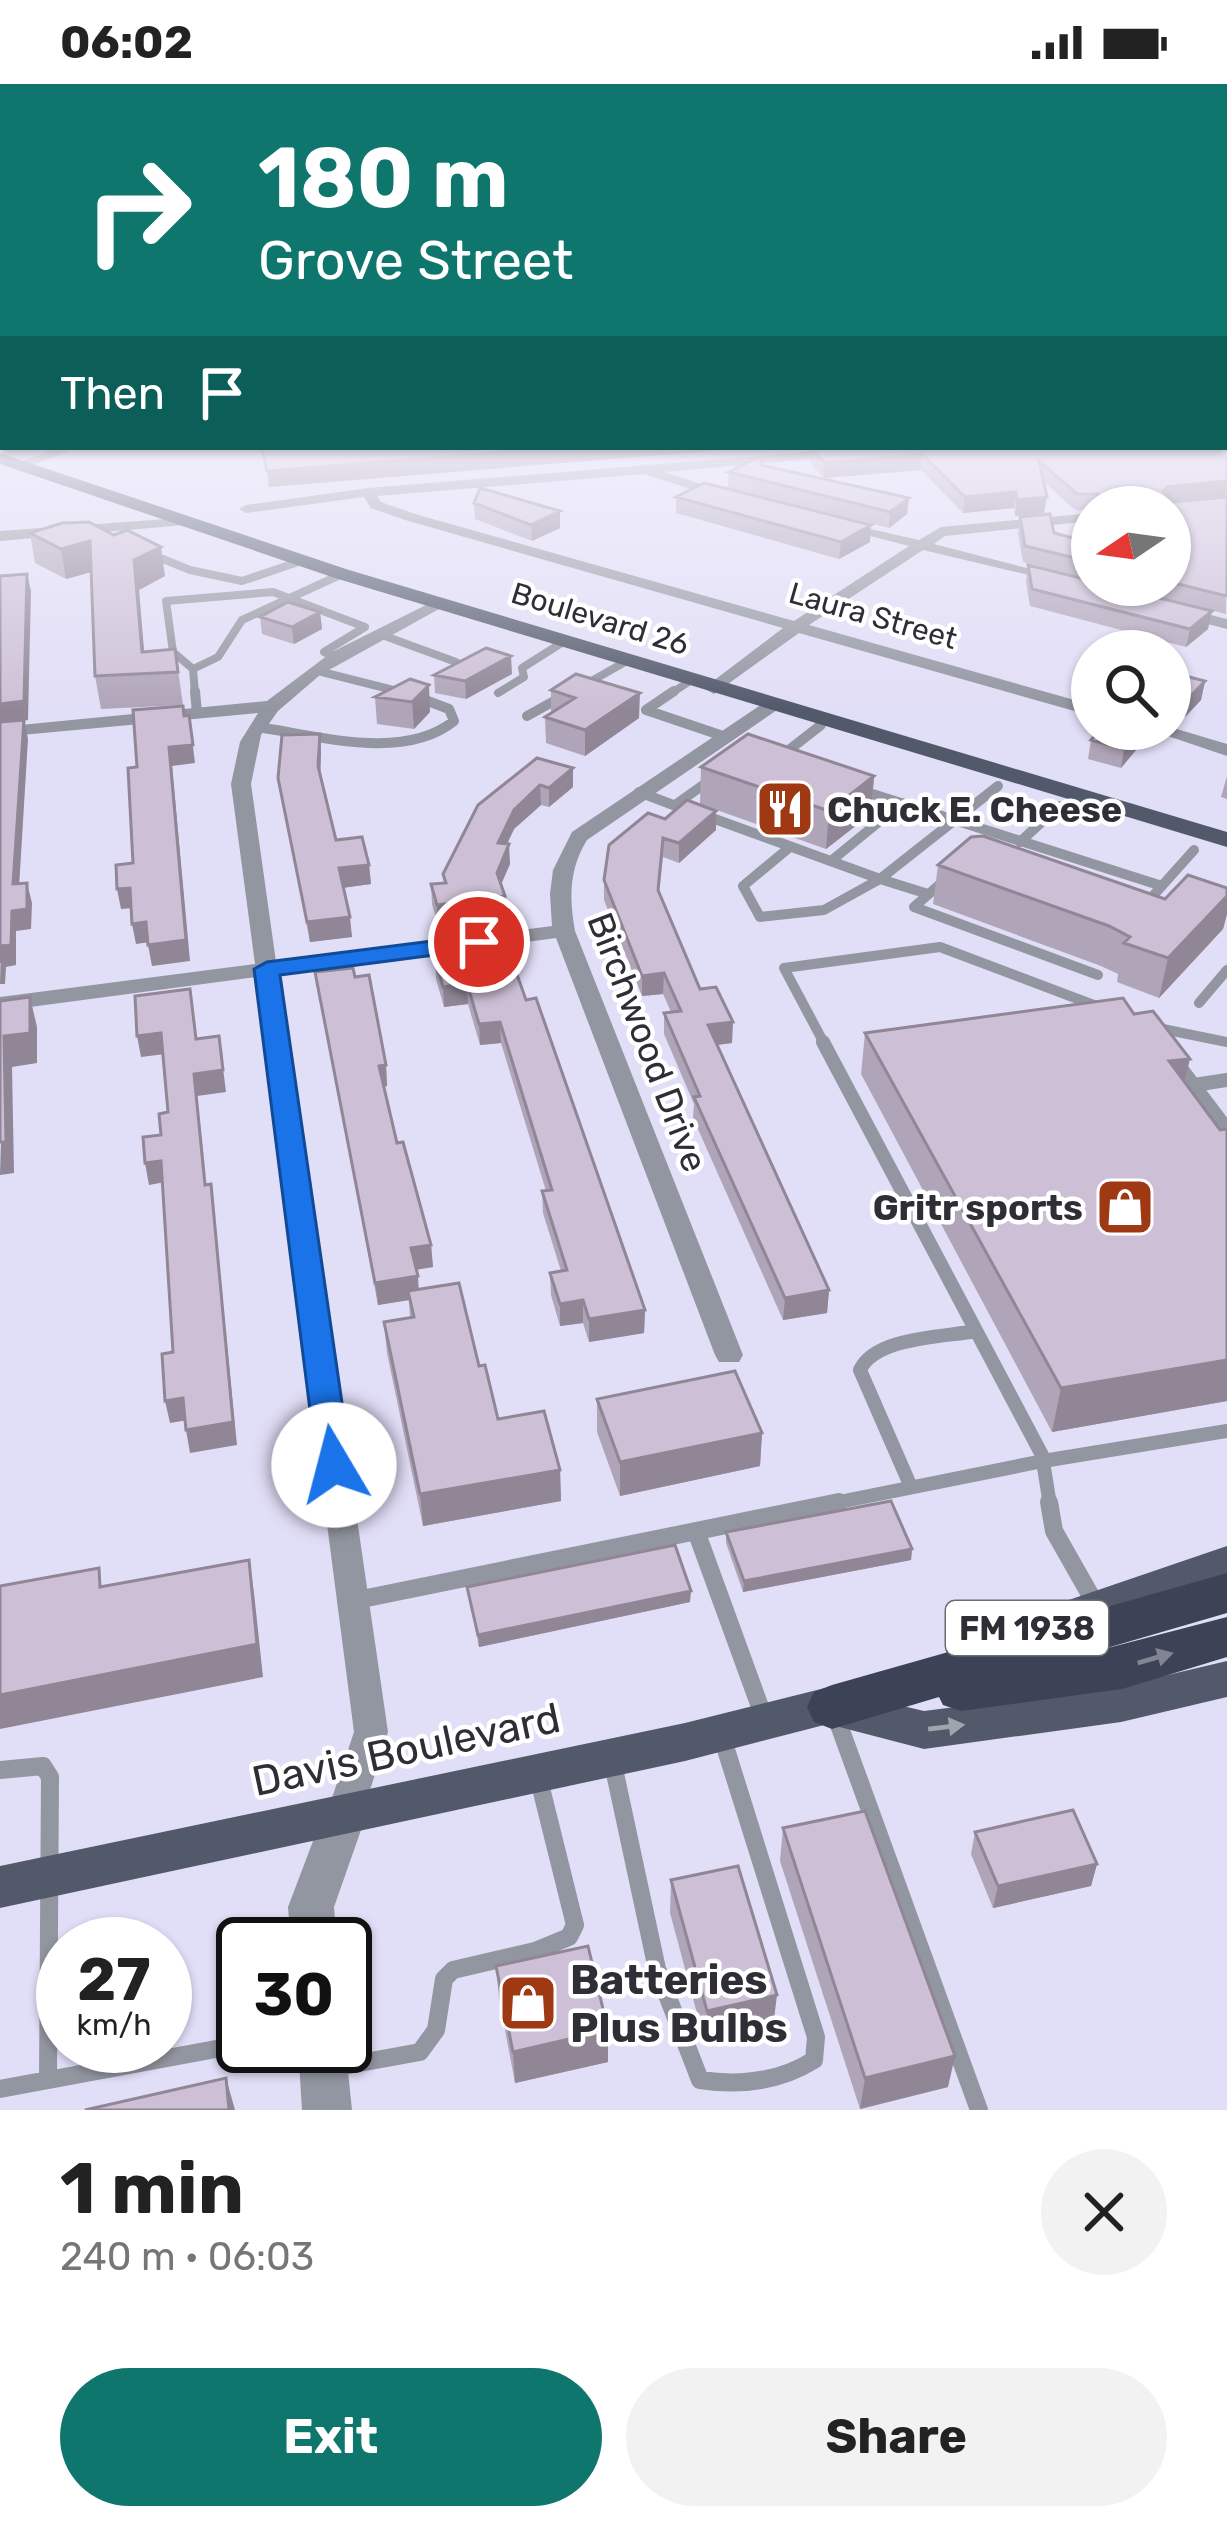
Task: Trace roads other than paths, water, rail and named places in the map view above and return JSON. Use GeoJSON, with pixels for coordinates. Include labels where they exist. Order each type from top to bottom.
{"type":"FeatureCollection","features":[{"type":"Feature","properties":{"kind":"highway"},"geometry":{"type":"LineString","coordinates":[[832,1707],[1227,1593]]}},
{"type":"Feature","properties":{"kind":"highway"},"geometry":{"type":"LineString","coordinates":[[832,1707],[1122,1667],[1227,1636]]}},
{"type":"Feature","properties":{"kind":"main road","name":"Boulevard 26"},"geometry":{"type":"LineString","coordinates":[[176,521],[714,689],[1227,840]]}},
{"type":"Feature","properties":{"kind":"main road","name":"Boulevard 26"},"geometry":{"type":"LineString","coordinates":[[771,706],[1227,861]]}},
{"type":"Feature","properties":{"kind":"main road","name":"Davis Boulevard"},"geometry":{"type":"LineString","coordinates":[[0,1887],[832,1707],[1010,1633],[1227,1562]]}},
{"type":"Feature","properties":{"kind":"main road","name":"Davis Boulevard"},"geometry":{"type":"LineString","coordinates":[[832,1707],[924,1730],[1121,1704],[1227,1679]]}},
{"type":"Feature","properties":{"kind":"street","name":"Laura Street"},"geometry":{"type":"LineString","coordinates":[[423,521],[1071,705]]}},
{"type":"Feature","properties":{"kind":"street"},"geometry":{"type":"LineString","coordinates":[[714,689],[797,626],[920,544],[954,529],[1051,521]]}},
{"type":"Feature","properties":{"kind":"street"},"geometry":{"type":"LineString","coordinates":[[0,536],[180,522]]}},
{"type":"Feature","properties":{"kind":"street"},"geometry":{"type":"LineString","coordinates":[[831,522],[1069,583]]}},
{"type":"Feature","properties":{"kind":"street"},"geometry":{"type":"LineString","coordinates":[[312,1917],[311,1907],[371,1732],[241,784],[265,716],[328,664],[440,604]]}},
{"type":"Feature","properties":{"kind":"street"},"geometry":{"type":"LineString","coordinates":[[1172,610],[1227,624]]}},
{"type":"Feature","properties":{"kind":"street","name":"Birchwood Drive"},"geometry":{"type":"LineString","coordinates":[[729,1354],[564,932],[558,897],[567,852],[579,836],[771,706]]}},
{"type":"Feature","properties":{"kind":"street"},"geometry":{"type":"LineString","coordinates":[[0,732],[197,713],[265,716]]}},
{"type":"Feature","properties":{"kind":"street"},"geometry":{"type":"LineString","coordinates":[[1191,739],[1227,750]]}},
{"type":"Feature","properties":{"kind":"street"},"geometry":{"type":"LineString","coordinates":[[0,1004],[564,932]]}},
{"type":"Feature","properties":{"kind":"lane"},"geometry":{"type":"LineString","coordinates":[[56,532],[58,544],[74,543]]}},
{"type":"Feature","properties":{"kind":"lane"},"geometry":{"type":"LineString","coordinates":[[146,552],[190,570],[242,580],[301,561]]}},
{"type":"Feature","properties":{"kind":"lane"},"geometry":{"type":"LineString","coordinates":[[193,669],[218,658],[242,620],[342,574]]}},
{"type":"Feature","properties":{"kind":"lane"},"geometry":{"type":"LineString","coordinates":[[197,713],[193,669],[173,652],[166,601],[273,592],[365,627],[324,652],[328,664],[444,706],[454,721],[432,737],[400,742],[265,716]]}},
{"type":"Feature","properties":{"kind":"lane"},"geometry":{"type":"LineString","coordinates":[[382,635],[456,662]]}},
{"type":"Feature","properties":{"kind":"lane"},"geometry":{"type":"LineString","coordinates":[[498,693],[524,677],[522,668],[563,642]]}},
{"type":"Feature","properties":{"kind":"lane"},"geometry":{"type":"LineString","coordinates":[[527,716],[626,662]]}},
{"type":"Feature","properties":{"kind":"lane"},"geometry":{"type":"LineString","coordinates":[[690,681],[646,710],[723,736]]}},
{"type":"Feature","properties":{"kind":"lane"},"geometry":{"type":"LineString","coordinates":[[775,762],[821,724]]}},
{"type":"Feature","properties":{"kind":"lane"},"geometry":{"type":"LineString","coordinates":[[762,759],[796,769]]}},
{"type":"Feature","properties":{"kind":"lane"},"geometry":{"type":"LineString","coordinates":[[675,805],[727,769]]}},
{"type":"Feature","properties":{"kind":"lane"},"geometry":{"type":"LineString","coordinates":[[838,783],[1162,886]]}},
{"type":"Feature","properties":{"kind":"lane"},"geometry":{"type":"LineString","coordinates":[[790,847],[743,886],[760,917],[777,919],[851,904],[998,786]]}},
{"type":"Feature","properties":{"kind":"lane"},"geometry":{"type":"LineString","coordinates":[[639,792],[928,894]]}},
{"type":"Feature","properties":{"kind":"lane"},"geometry":{"type":"LineString","coordinates":[[831,861],[902,803]]}},
{"type":"Feature","properties":{"kind":"lane"},"geometry":{"type":"LineString","coordinates":[[1008,852],[1059,806]]}},
{"type":"Feature","properties":{"kind":"lane"},"geometry":{"type":"LineString","coordinates":[[1136,911],[1194,850]]}},
{"type":"Feature","properties":{"kind":"lane"},"geometry":{"type":"LineString","coordinates":[[960,866],[914,907],[1098,975]]}},
{"type":"Feature","properties":{"kind":"lane"},"geometry":{"type":"LineString","coordinates":[[1096,1605],[1054,1531],[1043,1461],[784,968],[940,947],[1113,1012]]}},
{"type":"Feature","properties":{"kind":"lane"},"geometry":{"type":"LineString","coordinates":[[1199,1004],[1227,970]]}},
{"type":"Feature","properties":{"kind":"lane"},"geometry":{"type":"LineString","coordinates":[[1159,1039],[1148,1024],[1182,1036],[1227,1042]]}},
{"type":"Feature","properties":{"kind":"lane"},"geometry":{"type":"LineString","coordinates":[[1171,1054],[1227,1129]]}},
{"type":"Feature","properties":{"kind":"lane"},"geometry":{"type":"LineString","coordinates":[[1194,1085],[1227,1080]]}},
{"type":"Feature","properties":{"kind":"lane"},"geometry":{"type":"LineString","coordinates":[[911,1487],[860,1370],[865,1359],[879,1350],[976,1331]]}},
{"type":"Feature","properties":{"kind":"lane"},"geometry":{"type":"LineString","coordinates":[[353,1600],[1043,1461],[1227,1431]]}},
{"type":"Feature","properties":{"kind":"lane"},"geometry":{"type":"LineString","coordinates":[[696,1531],[765,1722]]}},
{"type":"Feature","properties":{"kind":"lane"},"geometry":{"type":"LineString","coordinates":[[832,1707],[979,2110]]}},
{"type":"Feature","properties":{"kind":"lane"},"geometry":{"type":"LineString","coordinates":[[611,1757],[684,2053],[700,2080],[717,2084],[796,2074],[814,2060],[816,2037],[721,1733]]}},
{"type":"Feature","properties":{"kind":"lane"},"geometry":{"type":"LineString","coordinates":[[0,1770],[43,1766],[50,1777],[48,2080]]}},
{"type":"Feature","properties":{"kind":"lane"},"geometry":{"type":"LineString","coordinates":[[324,2075],[420,2052],[436,2030],[444,1978],[453,1970],[535,1951],[569,1937],[575,1925],[537,1773]]}},
{"type":"Feature","properties":{"kind":"lane"},"geometry":{"type":"LineString","coordinates":[[0,2090],[216,2049]]}},
{"type":"Feature","properties":{"kind":"place","name":"Chuck E. Cheese"},"geometry":{"type":"Point","coordinates":[785,809]}},
{"type":"Feature","properties":{"kind":"place","name":"Gritr sports"},"geometry":{"type":"Point","coordinates":[1125,1207]}},
{"type":"Feature","properties":{"kind":"place","name":"Batteries Plus Bulbs"},"geometry":{"type":"Point","coordinates":[528,2003]}}]}
